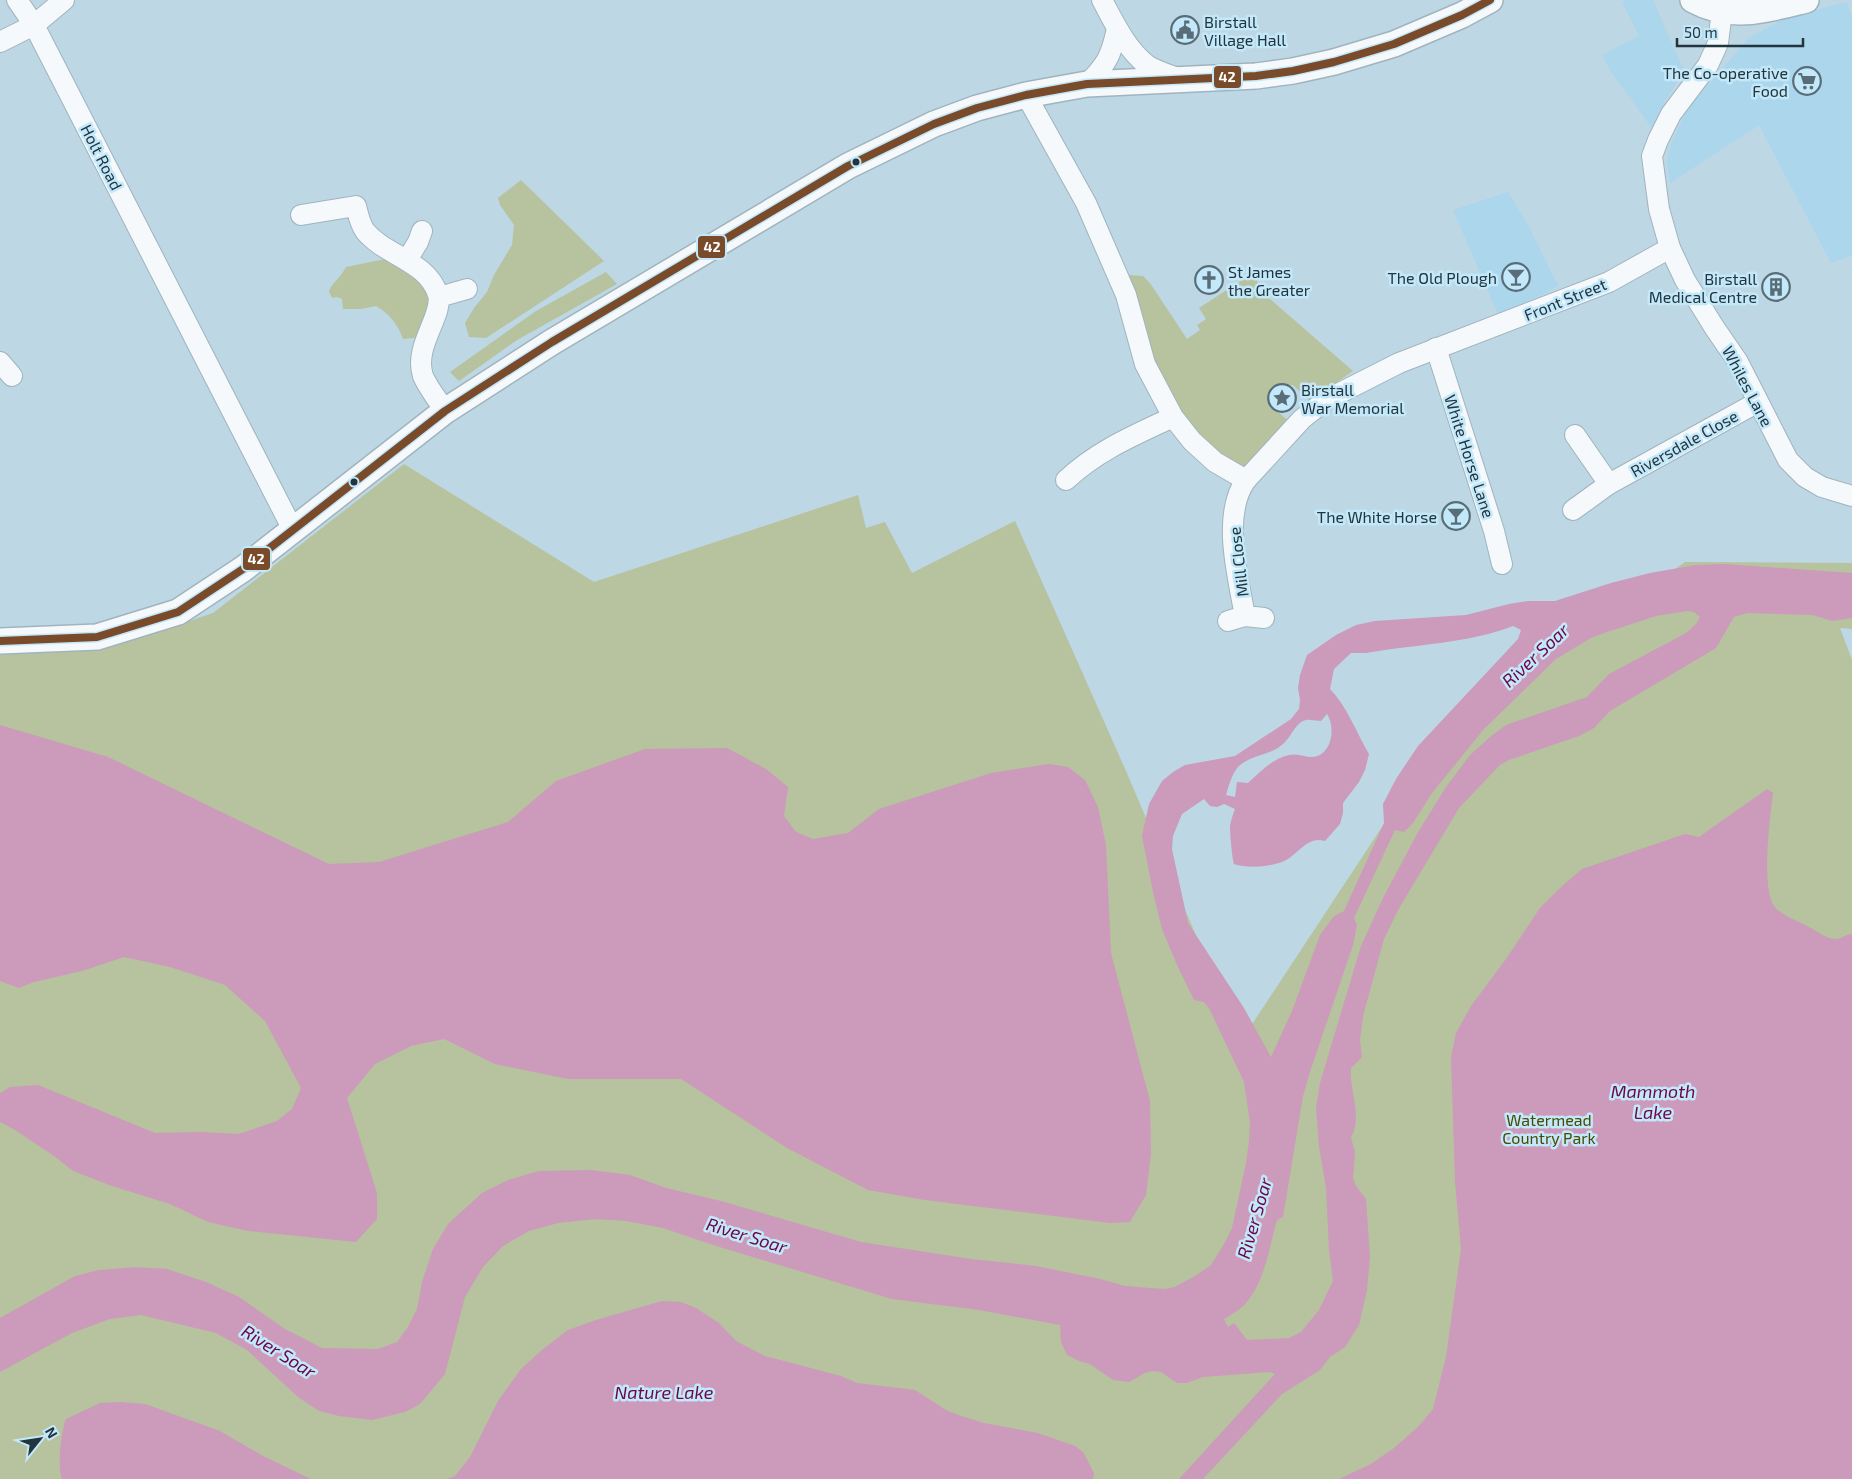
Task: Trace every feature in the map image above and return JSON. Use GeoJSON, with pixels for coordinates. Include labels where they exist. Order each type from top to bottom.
{"type":"FeatureCollection","features":[{"type":"Feature","properties":{"kind":"street","name":"Holt Road"},"geometry":{"type":"LineString","coordinates":[[17,0],[34,24],[293,530]]}},
{"type":"Feature","properties":{"kind":"street"},"geometry":{"type":"LineString","coordinates":[[0,42],[34,24],[64,0]]}},
{"type":"Feature","properties":{"kind":"street"},"geometry":{"type":"LineString","coordinates":[[1102,0],[1117,28],[1138,56],[1148,66],[1182,80]]}},
{"type":"Feature","properties":{"kind":"street"},"geometry":{"type":"LineString","coordinates":[[0,641],[97,637],[178,612],[243,569],[445,411],[602,312],[848,166],[934,124],[977,108],[1026,95],[1087,84],[1256,76],[1293,71],[1334,62],[1394,44],[1462,15],[1490,0]]}},
{"type":"Feature","properties":{"kind":"street"},"geometry":{"type":"LineString","coordinates":[[1693,0],[1722,11],[1743,13],[1756,12],[1806,0]]}},
{"type":"Feature","properties":{"kind":"street"},"geometry":{"type":"LineString","coordinates":[[1670,248],[1659,210],[1652,156],[1672,114],[1708,64],[1718,43],[1722,11]]}},
{"type":"Feature","properties":{"kind":"street"},"geometry":{"type":"LineString","coordinates":[[1087,84],[1105,65],[1113,50],[1117,28]]}},
{"type":"Feature","properties":{"kind":"street"},"geometry":{"type":"LineString","coordinates":[[1026,95],[1086,203],[1126,295],[1145,364],[1173,417],[1192,441],[1215,462],[1246,480]]}},
{"type":"Feature","properties":{"kind":"street"},"geometry":{"type":"LineString","coordinates":[[301,216],[356,206],[365,231],[384,248],[407,260],[423,273],[434,286],[439,297],[438,309],[426,337],[421,361],[423,376],[445,411]]}},
{"type":"Feature","properties":{"kind":"street"},"geometry":{"type":"LineString","coordinates":[[407,260],[418,242],[422,231]]}},
{"type":"Feature","properties":{"kind":"street","name":"Front Street"},"geometry":{"type":"LineString","coordinates":[[1246,480],[1302,419],[1326,400],[1399,363],[1609,282],[1670,248]]}},
{"type":"Feature","properties":{"kind":"street","name":"Whiles Lane"},"geometry":{"type":"LineString","coordinates":[[1670,248],[1685,280],[1738,362],[1788,460],[1804,477],[1822,487],[1852,496]]}},
{"type":"Feature","properties":{"kind":"street"},"geometry":{"type":"LineString","coordinates":[[439,297],[467,289]]}},
{"type":"Feature","properties":{"kind":"street","name":"White Horse Lane"},"geometry":{"type":"LineString","coordinates":[[1436,348],[1494,531],[1502,564]]}},
{"type":"Feature","properties":{"kind":"street","name":"Riversdale Close"},"geometry":{"type":"LineString","coordinates":[[1573,510],[1610,484],[1758,402]]}},
{"type":"Feature","properties":{"kind":"street"},"geometry":{"type":"LineString","coordinates":[[1066,480],[1083,464],[1113,445],[1173,417]]}},
{"type":"Feature","properties":{"kind":"street"},"geometry":{"type":"LineString","coordinates":[[1575,435],[1610,484]]}},
{"type":"Feature","properties":{"kind":"street","name":"Mill Close"},"geometry":{"type":"LineString","coordinates":[[1246,480],[1240,488],[1233,521],[1236,565],[1246,618]]}},
{"type":"Feature","properties":{"kind":"shaded area"},"geometry":{"type":"Polygon","coordinates":[[[1626,0],[1653,0],[1684,71],[1665,101],[1652,128],[1613,75],[1602,55],[1639,36],[1622,2],[1626,0]]]}},
{"type":"Feature","properties":{"kind":"shaded area"},"geometry":{"type":"Polygon","coordinates":[[[1847,2],[1852,16],[1852,255],[1831,263],[1759,125],[1670,183],[1667,162],[1671,144],[1687,109],[1750,37],[1788,17],[1847,2]]]}},
{"type":"Feature","properties":{"kind":"shaded area"},"geometry":{"type":"Polygon","coordinates":[[[1508,192],[1528,225],[1558,286],[1499,317],[1453,210],[1508,192]]]}},
{"type":"Feature","properties":{"kind":"green space"},"geometry":{"type":"Polygon","coordinates":[[[521,180],[604,261],[486,338],[469,337],[465,323],[487,292],[494,275],[512,245],[514,225],[500,205],[498,198],[521,180]]]}},
{"type":"Feature","properties":{"kind":"green space"},"geometry":{"type":"Polygon","coordinates":[[[400,256],[434,286],[422,333],[414,338],[403,339],[393,320],[376,306],[361,309],[343,309],[342,299],[332,298],[329,291],[346,267],[400,256]]]}},
{"type":"Feature","properties":{"kind":"green space"},"geometry":{"type":"Polygon","coordinates":[[[606,272],[617,284],[517,340],[459,381],[450,372],[536,311],[606,272]]]}},
{"type":"Feature","properties":{"kind":"green space"},"geometry":{"type":"Polygon","coordinates":[[[1253,273],[1263,293],[1353,371],[1310,401],[1293,385],[1271,387],[1270,398],[1272,403],[1278,412],[1291,423],[1245,468],[1228,461],[1181,417],[1151,358],[1129,275],[1143,276],[1150,283],[1187,339],[1200,330],[1197,325],[1206,319],[1199,308],[1253,273]]]}},
{"type":"Feature","properties":{"kind":"green space","name":"Watermead Country Park"},"geometry":{"type":"Polygon","coordinates":[[[404,464],[594,582],[858,495],[866,528],[885,522],[912,573],[1015,521],[1126,771],[1241,1041],[1409,786],[1457,726],[1685,562],[1852,563],[1852,629],[1840,628],[1852,660],[1852,1479],[0,1479],[0,655],[118,645],[213,613],[404,464]]]}},
{"type":"Feature","properties":{"kind":"water","name":"River Soar"},"geometry":{"type":"Polygon","coordinates":[[[1723,564],[1852,573],[1852,618],[1832,621],[1813,615],[1747,613],[1734,617],[1716,648],[1610,711],[1594,728],[1579,736],[1509,760],[1500,765],[1459,808],[1398,910],[1384,939],[1363,1016],[1360,1040],[1362,1057],[1351,1068],[1356,1112],[1356,1121],[1351,1138],[1355,1152],[1353,1178],[1356,1186],[1366,1199],[1370,1257],[1367,1290],[1359,1325],[1345,1347],[1330,1357],[1320,1370],[1282,1394],[1203,1479],[1179,1479],[1275,1374],[1270,1372],[1203,1377],[1187,1383],[1177,1383],[1161,1372],[1152,1371],[1129,1382],[1113,1380],[1090,1364],[1067,1355],[1061,1342],[1060,1325],[979,1310],[892,1299],[663,1228],[626,1221],[596,1219],[558,1223],[529,1231],[503,1246],[483,1267],[465,1297],[445,1374],[420,1404],[405,1412],[372,1420],[339,1416],[319,1411],[298,1397],[247,1350],[216,1333],[141,1315],[110,1319],[72,1333],[0,1372],[0,1318],[75,1276],[99,1270],[135,1267],[167,1269],[206,1282],[239,1297],[285,1329],[322,1348],[378,1349],[397,1342],[408,1327],[417,1309],[422,1282],[433,1249],[448,1224],[482,1193],[508,1180],[539,1171],[591,1170],[630,1175],[666,1188],[721,1201],[861,1242],[971,1259],[1036,1266],[1125,1286],[1164,1289],[1175,1287],[1211,1265],[1232,1228],[1246,1163],[1250,1123],[1244,1082],[1209,1008],[1204,1002],[1194,1000],[1162,929],[1142,836],[1149,804],[1162,781],[1185,765],[1235,756],[1291,719],[1299,709],[1298,688],[1307,655],[1336,635],[1356,625],[1375,621],[1466,615],[1528,601],[1555,601],[1650,573],[1696,565],[1723,564]],[[1687,611],[1656,616],[1591,638],[1556,659],[1484,729],[1432,793],[1413,823],[1404,832],[1395,830],[1354,918],[1357,925],[1353,945],[1303,1096],[1283,1217],[1277,1220],[1266,1264],[1258,1285],[1241,1308],[1224,1319],[1228,1327],[1234,1323],[1247,1340],[1289,1338],[1301,1332],[1319,1310],[1333,1281],[1329,1250],[1326,1188],[1319,1146],[1316,1108],[1320,1083],[1361,946],[1383,898],[1417,834],[1446,787],[1470,755],[1490,737],[1506,725],[1587,697],[1609,674],[1686,633],[1696,624],[1700,617],[1694,612],[1687,611]],[[1513,626],[1495,632],[1441,643],[1366,653],[1351,653],[1334,669],[1330,689],[1347,712],[1369,754],[1365,770],[1359,782],[1343,803],[1340,824],[1325,841],[1314,840],[1310,842],[1283,862],[1261,866],[1240,866],[1234,864],[1231,840],[1230,826],[1235,809],[1224,804],[1217,807],[1210,806],[1204,799],[1182,814],[1173,836],[1172,849],[1188,923],[1244,1008],[1271,1057],[1292,1011],[1320,935],[1334,916],[1344,911],[1384,823],[1383,804],[1396,779],[1418,746],[1518,639],[1521,630],[1513,626]],[[1327,714],[1321,721],[1302,721],[1279,747],[1250,759],[1239,766],[1226,795],[1235,797],[1237,782],[1248,783],[1277,759],[1295,754],[1312,757],[1324,752],[1328,746],[1331,733],[1330,720],[1327,714]]]}},
{"type":"Feature","properties":{"kind":"water"},"geometry":{"type":"Polygon","coordinates":[[[0,725],[108,757],[329,864],[379,862],[508,822],[556,781],[645,749],[727,748],[766,769],[788,787],[784,816],[796,832],[813,839],[848,833],[879,809],[991,773],[1049,764],[1068,767],[1085,780],[1098,807],[1106,845],[1111,953],[1150,1101],[1151,1154],[1146,1195],[1130,1222],[1110,1223],[925,1200],[868,1190],[787,1148],[681,1079],[568,1079],[495,1064],[444,1039],[411,1046],[375,1064],[347,1098],[377,1193],[377,1219],[356,1242],[248,1231],[208,1222],[170,1204],[112,1186],[73,1171],[54,1156],[0,1122],[0,1093],[10,1087],[38,1085],[155,1133],[201,1132],[239,1134],[277,1121],[292,1109],[301,1088],[265,1021],[225,985],[170,967],[124,957],[82,971],[34,982],[19,988],[0,981],[0,725]]]}},
{"type":"Feature","properties":{"kind":"water","name":"Mammoth Lake"},"geometry":{"type":"Polygon","coordinates":[[[1767,789],[1773,793],[1767,868],[1770,897],[1774,906],[1785,915],[1827,937],[1836,939],[1852,934],[1852,1479],[1339,1479],[1371,1464],[1394,1448],[1418,1427],[1433,1409],[1446,1357],[1461,1249],[1455,1181],[1451,1057],[1456,1033],[1471,1006],[1506,959],[1540,908],[1582,869],[1685,834],[1699,837],[1767,789]]]}},
{"type":"Feature","properties":{"kind":"water","name":"Nature Lake"},"geometry":{"type":"Polygon","coordinates":[[[662,1301],[681,1302],[696,1308],[719,1323],[736,1341],[765,1356],[841,1376],[857,1383],[915,1390],[946,1410],[961,1416],[984,1423],[1038,1433],[1075,1446],[1083,1452],[1094,1473],[1093,1479],[447,1479],[455,1476],[470,1457],[498,1401],[521,1369],[543,1349],[568,1330],[662,1301]]]}},
{"type":"Feature","properties":{"kind":"water"},"geometry":{"type":"Polygon","coordinates":[[[100,1403],[145,1404],[220,1431],[263,1456],[311,1479],[62,1479],[60,1449],[66,1419],[100,1403]]]}},
{"type":"Feature","properties":{"kind":"transit line","name":"42"},"geometry":{"type":"LineString","coordinates":[[0,641],[97,637],[178,612],[243,569],[445,411],[552,342],[848,166],[934,124],[977,108],[1026,95],[1087,84],[1256,76],[1293,71],[1334,62],[1394,44],[1462,15],[1490,0]]}},
{"type":"Feature","properties":{"kind":"place","name":"Birstall Village Hall"},"geometry":{"type":"Point","coordinates":[1185,30]}},
{"type":"Feature","properties":{"kind":"place","name":"The Co-operative Food"},"geometry":{"type":"Point","coordinates":[1807,81]}},
{"type":"Feature","properties":{"kind":"place","name":"The Old Plough"},"geometry":{"type":"Point","coordinates":[1516,277]}},
{"type":"Feature","properties":{"kind":"place","name":"St James the Greater"},"geometry":{"type":"Point","coordinates":[1209,280]}},
{"type":"Feature","properties":{"kind":"place","name":"Birstall Medical Centre"},"geometry":{"type":"Point","coordinates":[1776,287]}},
{"type":"Feature","properties":{"kind":"place","name":"Birstall War Memorial"},"geometry":{"type":"Point","coordinates":[1282,398]}},
{"type":"Feature","properties":{"kind":"place","name":"The White Horse"},"geometry":{"type":"Point","coordinates":[1456,516]}}]}
